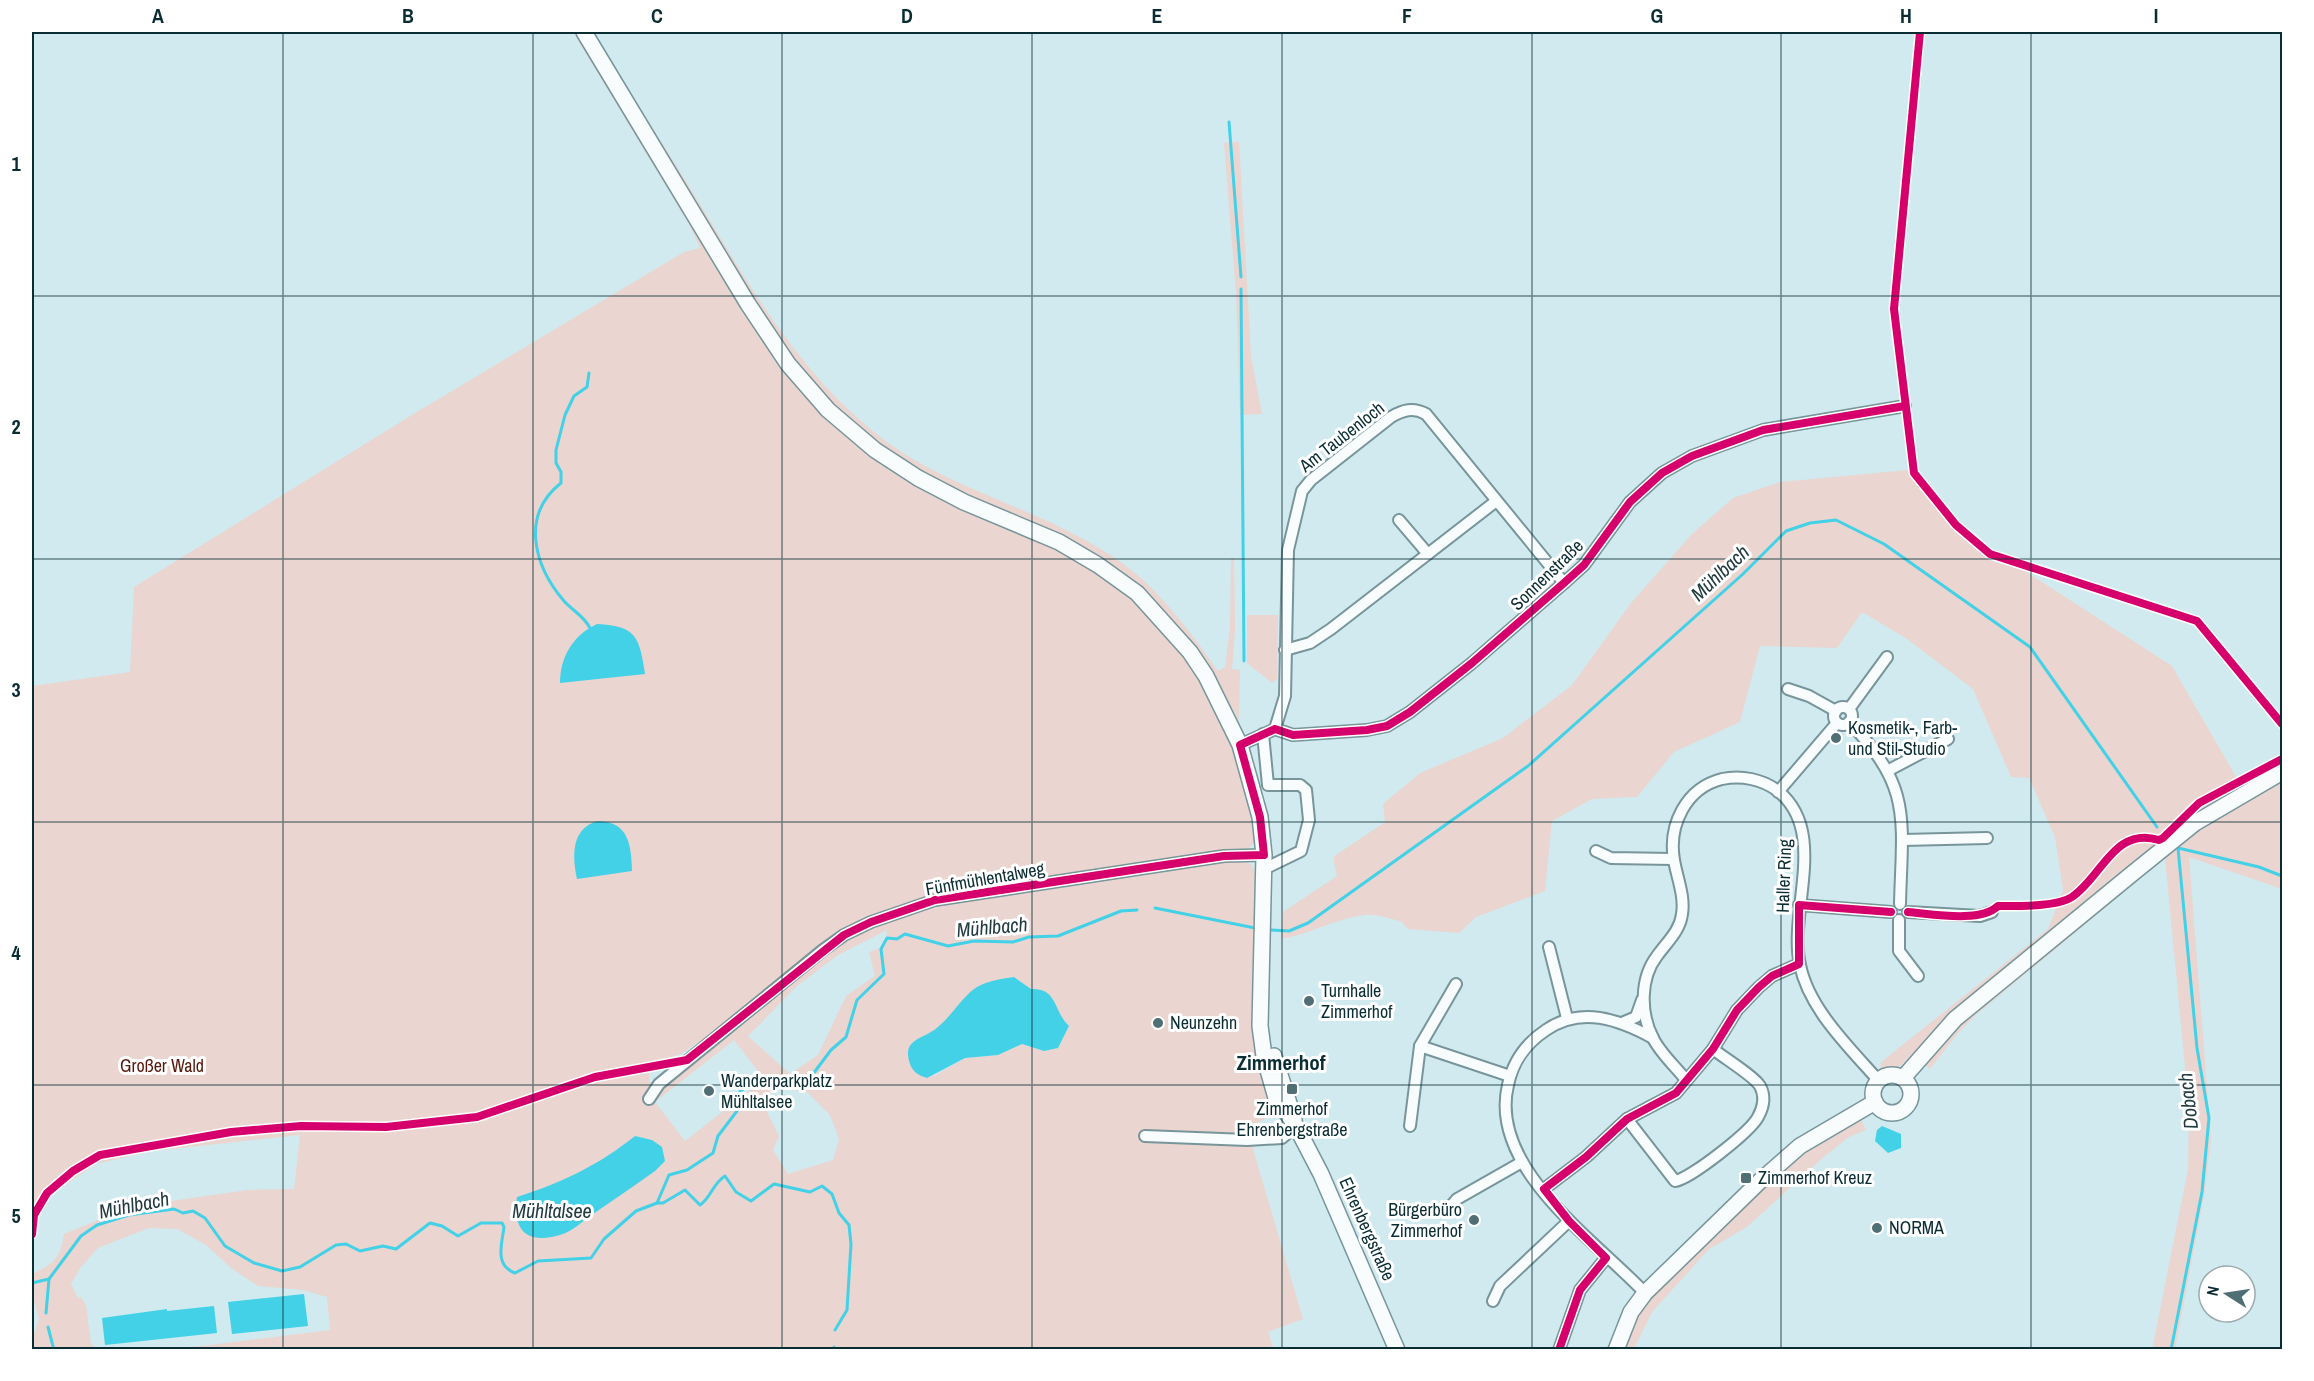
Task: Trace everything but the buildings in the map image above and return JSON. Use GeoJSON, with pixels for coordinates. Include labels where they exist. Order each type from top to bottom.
{"type":"FeatureCollection","features":[{"type":"Feature","properties":{"kind":"street","name":"Ehrenbergstraße"},"geometry":{"type":"LineString","coordinates":[[584,32],[748,304],[788,364],[828,410],[874,450],[918,478],[964,502],[1059,542],[1098,565],[1137,593],[1190,652],[1206,676],[1240,745],[1260,817],[1264,862],[1260,1026],[1264,1056],[1283,1111],[1296,1126],[1326,1185],[1397,1350]]}},
{"type":"Feature","properties":{"kind":"street","name":"Sonnenstraße"},"geometry":{"type":"LineString","coordinates":[[1275,729],[1293,735],[1367,730],[1387,726],[1410,712],[1472,663],[1564,584],[1584,565],[1630,502],[1662,473],[1692,456],[1763,430],[1905,406]]}},
{"type":"Feature","properties":{"kind":"street","name":"Am Taubenloch"},"geometry":{"type":"LineString","coordinates":[[1275,729],[1285,696],[1288,550],[1302,491],[1311,480],[1391,417],[1403,411],[1417,409],[1426,414],[1495,502],[1564,584]]}},
{"type":"Feature","properties":{"kind":"street"},"geometry":{"type":"LineString","coordinates":[[1285,650],[1310,643],[1331,629],[1495,502]]}},
{"type":"Feature","properties":{"kind":"street"},"geometry":{"type":"LineString","coordinates":[[1399,520],[1428,554]]}},
{"type":"Feature","properties":{"kind":"street"},"geometry":{"type":"LineString","coordinates":[[1848,709],[1887,657]]}},
{"type":"Feature","properties":{"kind":"street"},"geometry":{"type":"LineString","coordinates":[[1788,689],[1809,696],[1837,717],[1849,722],[1889,770],[1901,814],[1904,908]]}},
{"type":"Feature","properties":{"kind":"street"},"geometry":{"type":"LineString","coordinates":[[1778,792],[1837,717],[1842,707],[1848,709],[1852,715],[1849,722]]}},
{"type":"Feature","properties":{"kind":"street"},"geometry":{"type":"LineString","coordinates":[[1240,745],[1275,729]]}},
{"type":"Feature","properties":{"kind":"street"},"geometry":{"type":"LineString","coordinates":[[1263,735],[1268,785],[1300,785],[1306,790],[1309,820],[1301,851],[1264,862]]}},
{"type":"Feature","properties":{"kind":"street"},"geometry":{"type":"LineString","coordinates":[[1889,770],[1948,739]]}},
{"type":"Feature","properties":{"kind":"street"},"geometry":{"type":"LineString","coordinates":[[1903,1078],[1955,1019],[2195,823],[2283,772]]}},
{"type":"Feature","properties":{"kind":"street","name":"Haller Ring"},"geometry":{"type":"LineString","coordinates":[[1624,1022],[1636,1017],[1648,972],[1682,919],[1683,905],[1673,858],[1673,838],[1680,812],[1692,796],[1707,785],[1728,778],[1749,778],[1778,792],[1800,821],[1805,852],[1799,905],[1800,964],[1815,1003],[1878,1080]]}},
{"type":"Feature","properties":{"kind":"street"},"geometry":{"type":"LineString","coordinates":[[1903,840],[1987,838]]}},
{"type":"Feature","properties":{"kind":"street"},"geometry":{"type":"LineString","coordinates":[[1596,851],[1611,858],[1673,858]]}},
{"type":"Feature","properties":{"kind":"street","name":"Fünfmühlentalweg"},"geometry":{"type":"LineString","coordinates":[[649,1100],[659,1084],[782,983],[844,935],[871,922],[935,900],[1224,856],[1264,862]]}},
{"type":"Feature","properties":{"kind":"street"},"geometry":{"type":"LineString","coordinates":[[1799,905],[1895,916]]}},
{"type":"Feature","properties":{"kind":"street"},"geometry":{"type":"LineString","coordinates":[[1918,976],[1899,951],[1895,905],[1904,908],[1980,916],[1992,912]]}},
{"type":"Feature","properties":{"kind":"street"},"geometry":{"type":"LineString","coordinates":[[1550,947],[1568,1018]]}},
{"type":"Feature","properties":{"kind":"street"},"geometry":{"type":"LineString","coordinates":[[1544,1189],[1586,1157],[1627,1119],[1676,1094],[1713,1049],[1737,1010],[1772,976],[1800,964]]}},
{"type":"Feature","properties":{"kind":"street"},"geometry":{"type":"LineString","coordinates":[[1410,1126],[1420,1046],[1456,984]]}},
{"type":"Feature","properties":{"kind":"street","name":"Haller Ring"},"geometry":{"type":"LineString","coordinates":[[1642,1000],[1653,1038],[1686,1080]]}},
{"type":"Feature","properties":{"kind":"street"},"geometry":{"type":"LineString","coordinates":[[1645,1293],[1569,1221],[1522,1162],[1509,1138],[1504,1114],[1510,1076],[1520,1054],[1529,1042],[1568,1018],[1593,1016],[1624,1022],[1653,1038]]}},
{"type":"Feature","properties":{"kind":"street"},"geometry":{"type":"LineString","coordinates":[[1420,1046],[1510,1076]]}},
{"type":"Feature","properties":{"kind":"street"},"geometry":{"type":"LineString","coordinates":[[1627,1119],[1675,1181],[1685,1180],[1727,1147],[1757,1119],[1764,1101],[1760,1085],[1713,1049]]}},
{"type":"Feature","properties":{"kind":"street"},"geometry":{"type":"LineString","coordinates":[[1890,1074],[1903,1078],[1911,1092],[1906,1107],[1890,1113],[1883,1111],[1875,1102],[1873,1090],[1878,1080],[1890,1074]]}},
{"type":"Feature","properties":{"kind":"street"},"geometry":{"type":"LineString","coordinates":[[1616,1350],[1631,1312],[1645,1293],[1759,1182],[1800,1146],[1875,1102]]}},
{"type":"Feature","properties":{"kind":"street"},"geometry":{"type":"LineString","coordinates":[[1144,1136],[1247,1140],[1282,1138],[1296,1126]]}},
{"type":"Feature","properties":{"kind":"street"},"geometry":{"type":"LineString","coordinates":[[1451,1206],[1457,1199],[1522,1162]]}},
{"type":"Feature","properties":{"kind":"street"},"geometry":{"type":"LineString","coordinates":[[1493,1301],[1500,1286],[1569,1221]]}},
{"type":"Feature","properties":{"kind":"street"},"geometry":{"type":"LineString","coordinates":[[1559,1350],[1580,1290],[1606,1258]]}},
{"type":"Feature","properties":{"kind":"green space","name":"Großer Wald"},"geometry":{"type":"Polygon","coordinates":[[[573,32],[579,32],[830,419],[1014,527],[1100,572],[1138,602],[1174,641],[1202,679],[1223,718],[1243,770],[1255,842],[1247,849],[955,891],[876,913],[838,932],[681,1054],[649,1063],[649,1080],[654,1090],[821,958],[862,932],[890,920],[940,906],[1241,860],[1252,865],[1255,873],[1252,995],[1260,1067],[1277,1112],[1256,1124],[1260,1131],[1248,1132],[1303,1319],[1268,1332],[1274,1350],[177,1349],[330,1330],[327,1297],[303,1290],[258,1286],[231,1268],[206,1245],[177,1229],[149,1228],[98,1248],[80,1268],[71,1284],[78,1298],[81,1297],[86,1305],[91,1344],[98,1349],[32,1349],[32,1339],[39,1319],[33,1297],[34,1273],[52,1263],[61,1249],[64,1234],[130,1207],[247,1190],[294,1189],[300,1135],[153,1151],[96,1164],[55,1192],[32,1223],[32,686],[130,672],[134,587],[415,413],[684,252],[700,248],[690,226],[573,32]],[[887,930],[838,955],[797,986],[748,1036],[790,1074],[818,1055],[846,996],[875,976],[869,952],[885,946],[887,930]],[[1014,977],[999,980],[978,989],[938,1028],[910,1045],[909,1063],[934,1076],[965,1058],[998,1055],[1022,1044],[1044,1051],[1058,1048],[1069,1026],[1058,1013],[1054,1000],[1031,989],[1014,977]],[[734,1040],[655,1102],[685,1141],[764,1079],[734,1040]],[[775,1086],[763,1104],[779,1136],[773,1150],[788,1174],[833,1160],[839,1139],[830,1115],[808,1093],[775,1086]],[[635,1136],[594,1165],[550,1186],[517,1197],[564,1233],[665,1161],[652,1140],[635,1136]]]}},
{"type":"Feature","properties":{"kind":"green space"},"geometry":{"type":"Polygon","coordinates":[[[590,32],[594,32],[759,300],[803,360],[854,415],[883,439],[933,470],[1053,524],[1116,559],[1142,579],[1163,600],[1218,671],[1225,667],[1230,628],[1231,558],[1234,558],[1235,628],[1232,669],[1240,670],[1239,721],[1215,677],[1189,640],[1068,539],[966,496],[892,455],[848,421],[817,390],[784,348],[740,279],[590,32]]]}},
{"type":"Feature","properties":{"kind":"green space"},"geometry":{"type":"Polygon","coordinates":[[[1239,142],[1251,356],[1262,414],[1240,415],[1236,293],[1224,143],[1239,142]]]}},
{"type":"Feature","properties":{"kind":"green space"},"geometry":{"type":"Polygon","coordinates":[[[1908,470],[1969,543],[1992,561],[2025,571],[2172,666],[2239,782],[2282,761],[2282,768],[2167,839],[2170,829],[2158,836],[2162,843],[1938,1028],[1896,1070],[1880,1069],[1881,1062],[2048,929],[2063,890],[2055,837],[2029,778],[2011,777],[1973,689],[1907,639],[1862,612],[1837,648],[1760,646],[1740,722],[1674,752],[1637,797],[1592,799],[1552,821],[1545,891],[1476,917],[1459,933],[1408,929],[1402,922],[1364,915],[1281,939],[1283,912],[1337,876],[1333,857],[1385,822],[1383,804],[1420,773],[1503,738],[1572,685],[1631,603],[1692,534],[1733,498],[1780,482],[1908,470]]]}},
{"type":"Feature","properties":{"kind":"green space"},"geometry":{"type":"Polygon","coordinates":[[[1247,615],[1278,615],[1277,679],[1272,683],[1247,663],[1247,615]]]}},
{"type":"Feature","properties":{"kind":"green space"},"geometry":{"type":"Polygon","coordinates":[[[2282,778],[2282,889],[2189,857],[2211,1139],[2204,1196],[2175,1349],[2152,1350],[2188,1169],[2189,1108],[2165,858],[2167,852],[2179,841],[2282,778]]]}},
{"type":"Feature","properties":{"kind":"green space"},"geometry":{"type":"Polygon","coordinates":[[[2149,865],[2153,868],[1977,1014],[1958,1033],[1930,1069],[1924,1064],[1946,1034],[2149,865]]]}},
{"type":"Feature","properties":{"kind":"green space"},"geometry":{"type":"Polygon","coordinates":[[[1860,1118],[1866,1130],[1849,1137],[1826,1155],[1747,1227],[1709,1249],[1652,1312],[1634,1349],[1621,1350],[1638,1314],[1654,1292],[1801,1152],[1860,1118]]]}},
{"type":"Feature","properties":{"kind":"water"},"geometry":{"type":"Polygon","coordinates":[[[597,624],[621,627],[634,636],[641,651],[645,674],[560,683],[562,664],[570,648],[581,634],[597,624]]]}},
{"type":"Feature","properties":{"kind":"water"},"geometry":{"type":"Polygon","coordinates":[[[598,821],[608,822],[622,830],[631,852],[632,871],[577,879],[574,852],[578,836],[589,825],[598,821]]]}},
{"type":"Feature","properties":{"kind":"water"},"geometry":{"type":"Polygon","coordinates":[[[1014,977],[1031,989],[1046,992],[1051,996],[1069,1026],[1058,1048],[1044,1051],[1022,1044],[998,1055],[965,1058],[927,1078],[914,1071],[908,1055],[909,1049],[916,1040],[939,1026],[978,986],[1014,977]]]}},
{"type":"Feature","properties":{"kind":"water"},"geometry":{"type":"Polygon","coordinates":[[[1882,1126],[1901,1134],[1901,1148],[1888,1153],[1875,1141],[1877,1130],[1882,1126]]]}},
{"type":"Feature","properties":{"kind":"water","name":"Mühltalsee"},"geometry":{"type":"Polygon","coordinates":[[[635,1136],[652,1140],[662,1147],[665,1161],[655,1171],[566,1233],[541,1238],[525,1233],[517,1220],[517,1197],[579,1172],[608,1156],[635,1136]]]}},
{"type":"Feature","properties":{"kind":"water"},"geometry":{"type":"Polygon","coordinates":[[[304,1294],[308,1326],[232,1334],[228,1302],[304,1294]]]}},
{"type":"Feature","properties":{"kind":"water"},"geometry":{"type":"Polygon","coordinates":[[[214,1306],[217,1333],[105,1345],[102,1318],[167,1309],[167,1311],[214,1306]]]}},
{"type":"Feature","properties":{"kind":"waterway"},"geometry":{"type":"LineString","coordinates":[[1229,122],[1241,277]]}},
{"type":"Feature","properties":{"kind":"waterway"},"geometry":{"type":"LineString","coordinates":[[1241,289],[1244,661]]}},
{"type":"Feature","properties":{"kind":"waterway"},"geometry":{"type":"LineString","coordinates":[[589,373],[587,387],[574,396],[565,415],[556,450],[556,463],[561,472],[561,483],[548,496],[540,510],[536,525],[536,541],[539,557],[554,587],[590,628]]}},
{"type":"Feature","properties":{"kind":"waterway","name":"Mühlbach"},"geometry":{"type":"LineString","coordinates":[[1271,930],[1289,931],[1308,923],[1528,766],[1743,574],[1786,531],[1810,523],[1836,520],[1884,544],[2030,647],[2157,827]]}},
{"type":"Feature","properties":{"kind":"waterway","name":"Dobach"},"geometry":{"type":"LineString","coordinates":[[2171,1350],[2202,1192],[2209,1118],[2197,1048],[2178,848],[2259,867],[2282,876]]}},
{"type":"Feature","properties":{"kind":"waterway","name":"Mühlbach"},"geometry":{"type":"LineString","coordinates":[[1155,908],[1255,928]]}},
{"type":"Feature","properties":{"kind":"waterway","name":"Mühlbach"},"geometry":{"type":"LineString","coordinates":[[32,1283],[49,1279],[81,1236],[97,1225],[129,1215],[174,1209],[183,1213],[193,1211],[205,1218],[225,1246],[254,1263],[282,1271],[300,1267],[336,1245],[346,1244],[360,1251],[383,1246],[396,1249],[430,1223],[442,1226],[458,1236],[481,1223],[502,1223],[504,1227],[502,1259],[504,1265],[515,1273],[538,1261],[591,1258],[604,1239],[636,1211],[657,1203],[669,1175],[687,1170],[713,1153],[718,1136],[737,1111],[740,1091],[749,1085],[799,1081],[813,1074],[831,1050],[846,1037],[857,1000],[884,974],[881,949],[887,938],[897,939],[905,934],[948,946],[974,941],[1013,942],[1029,937],[1058,936],[1121,911],[1137,910]]}},
{"type":"Feature","properties":{"kind":"waterway"},"geometry":{"type":"LineString","coordinates":[[657,1203],[663,1203],[685,1190],[700,1205],[725,1176],[736,1192],[751,1201],[774,1184],[810,1192],[822,1186],[832,1194],[839,1213],[849,1225],[851,1244],[847,1310],[835,1330]]}},
{"type":"Feature","properties":{"kind":"waterway"},"geometry":{"type":"LineString","coordinates":[[46,1313],[49,1279]]}},
{"type":"Feature","properties":{"kind":"waterway"},"geometry":{"type":"LineString","coordinates":[[48,1327],[54,1350]]}},
{"type":"Feature","properties":{"kind":"cycle path"},"geometry":{"type":"LineString","coordinates":[[1920,32],[1894,309],[1914,473],[1956,525],[1990,554],[2197,621],[2282,724]]}},
{"type":"Feature","properties":{"kind":"cycle path"},"geometry":{"type":"LineString","coordinates":[[32,1234],[34,1215],[47,1193],[73,1171],[100,1155],[231,1132],[301,1126],[386,1127],[477,1117],[595,1077],[687,1060],[844,935],[871,922],[935,900],[1224,856],[1264,855],[1260,817],[1240,745],[1275,729],[1293,735],[1367,730],[1387,726],[1410,712],[1472,663],[1584,565],[1630,502],[1662,473],[1692,456],[1763,430],[1905,406]]}},
{"type":"Feature","properties":{"kind":"cycle path"},"geometry":{"type":"LineString","coordinates":[[1908,912],[1968,916],[1990,911],[1998,906],[2036,905],[2065,900],[2083,888],[2120,847],[2131,840],[2163,838],[2199,803],[2282,759]]}},
{"type":"Feature","properties":{"kind":"cycle path"},"geometry":{"type":"LineString","coordinates":[[1559,1350],[1580,1290],[1606,1258],[1569,1221],[1544,1189],[1586,1157],[1627,1119],[1676,1093],[1713,1049],[1737,1010],[1772,976],[1799,964],[1799,905],[1891,912]]}},
{"type":"Feature","properties":{"kind":"place","name":"Kosmetik-, Farb- und Stil-Studio"},"geometry":{"type":"Point","coordinates":[1836,738]}},
{"type":"Feature","properties":{"kind":"place","name":"Turnhalle Zimmerhof"},"geometry":{"type":"Point","coordinates":[1309,1001]}},
{"type":"Feature","properties":{"kind":"place","name":"Neunzehn"},"geometry":{"type":"Point","coordinates":[1158,1023]}},
{"type":"Feature","properties":{"kind":"place","name":"Zimmerhof Ehrenbergstraße"},"geometry":{"type":"Point","coordinates":[1292,1089]}},
{"type":"Feature","properties":{"kind":"place","name":"Wanderparkplatz Mühltalsee"},"geometry":{"type":"Point","coordinates":[709,1091]}},
{"type":"Feature","properties":{"kind":"place","name":"Zimmerhof Kreuz"},"geometry":{"type":"Point","coordinates":[1746,1178]}},
{"type":"Feature","properties":{"kind":"place","name":"Bürgerbüro Zimmerhof"},"geometry":{"type":"Point","coordinates":[1474,1220]}},
{"type":"Feature","properties":{"kind":"place","name":"NORMA"},"geometry":{"type":"Point","coordinates":[1877,1228]}},
{"type":"Feature","properties":{"kind":"district","name":"Zimmerhof"},"geometry":{"type":"Point","coordinates":[1281,1063]}}]}
